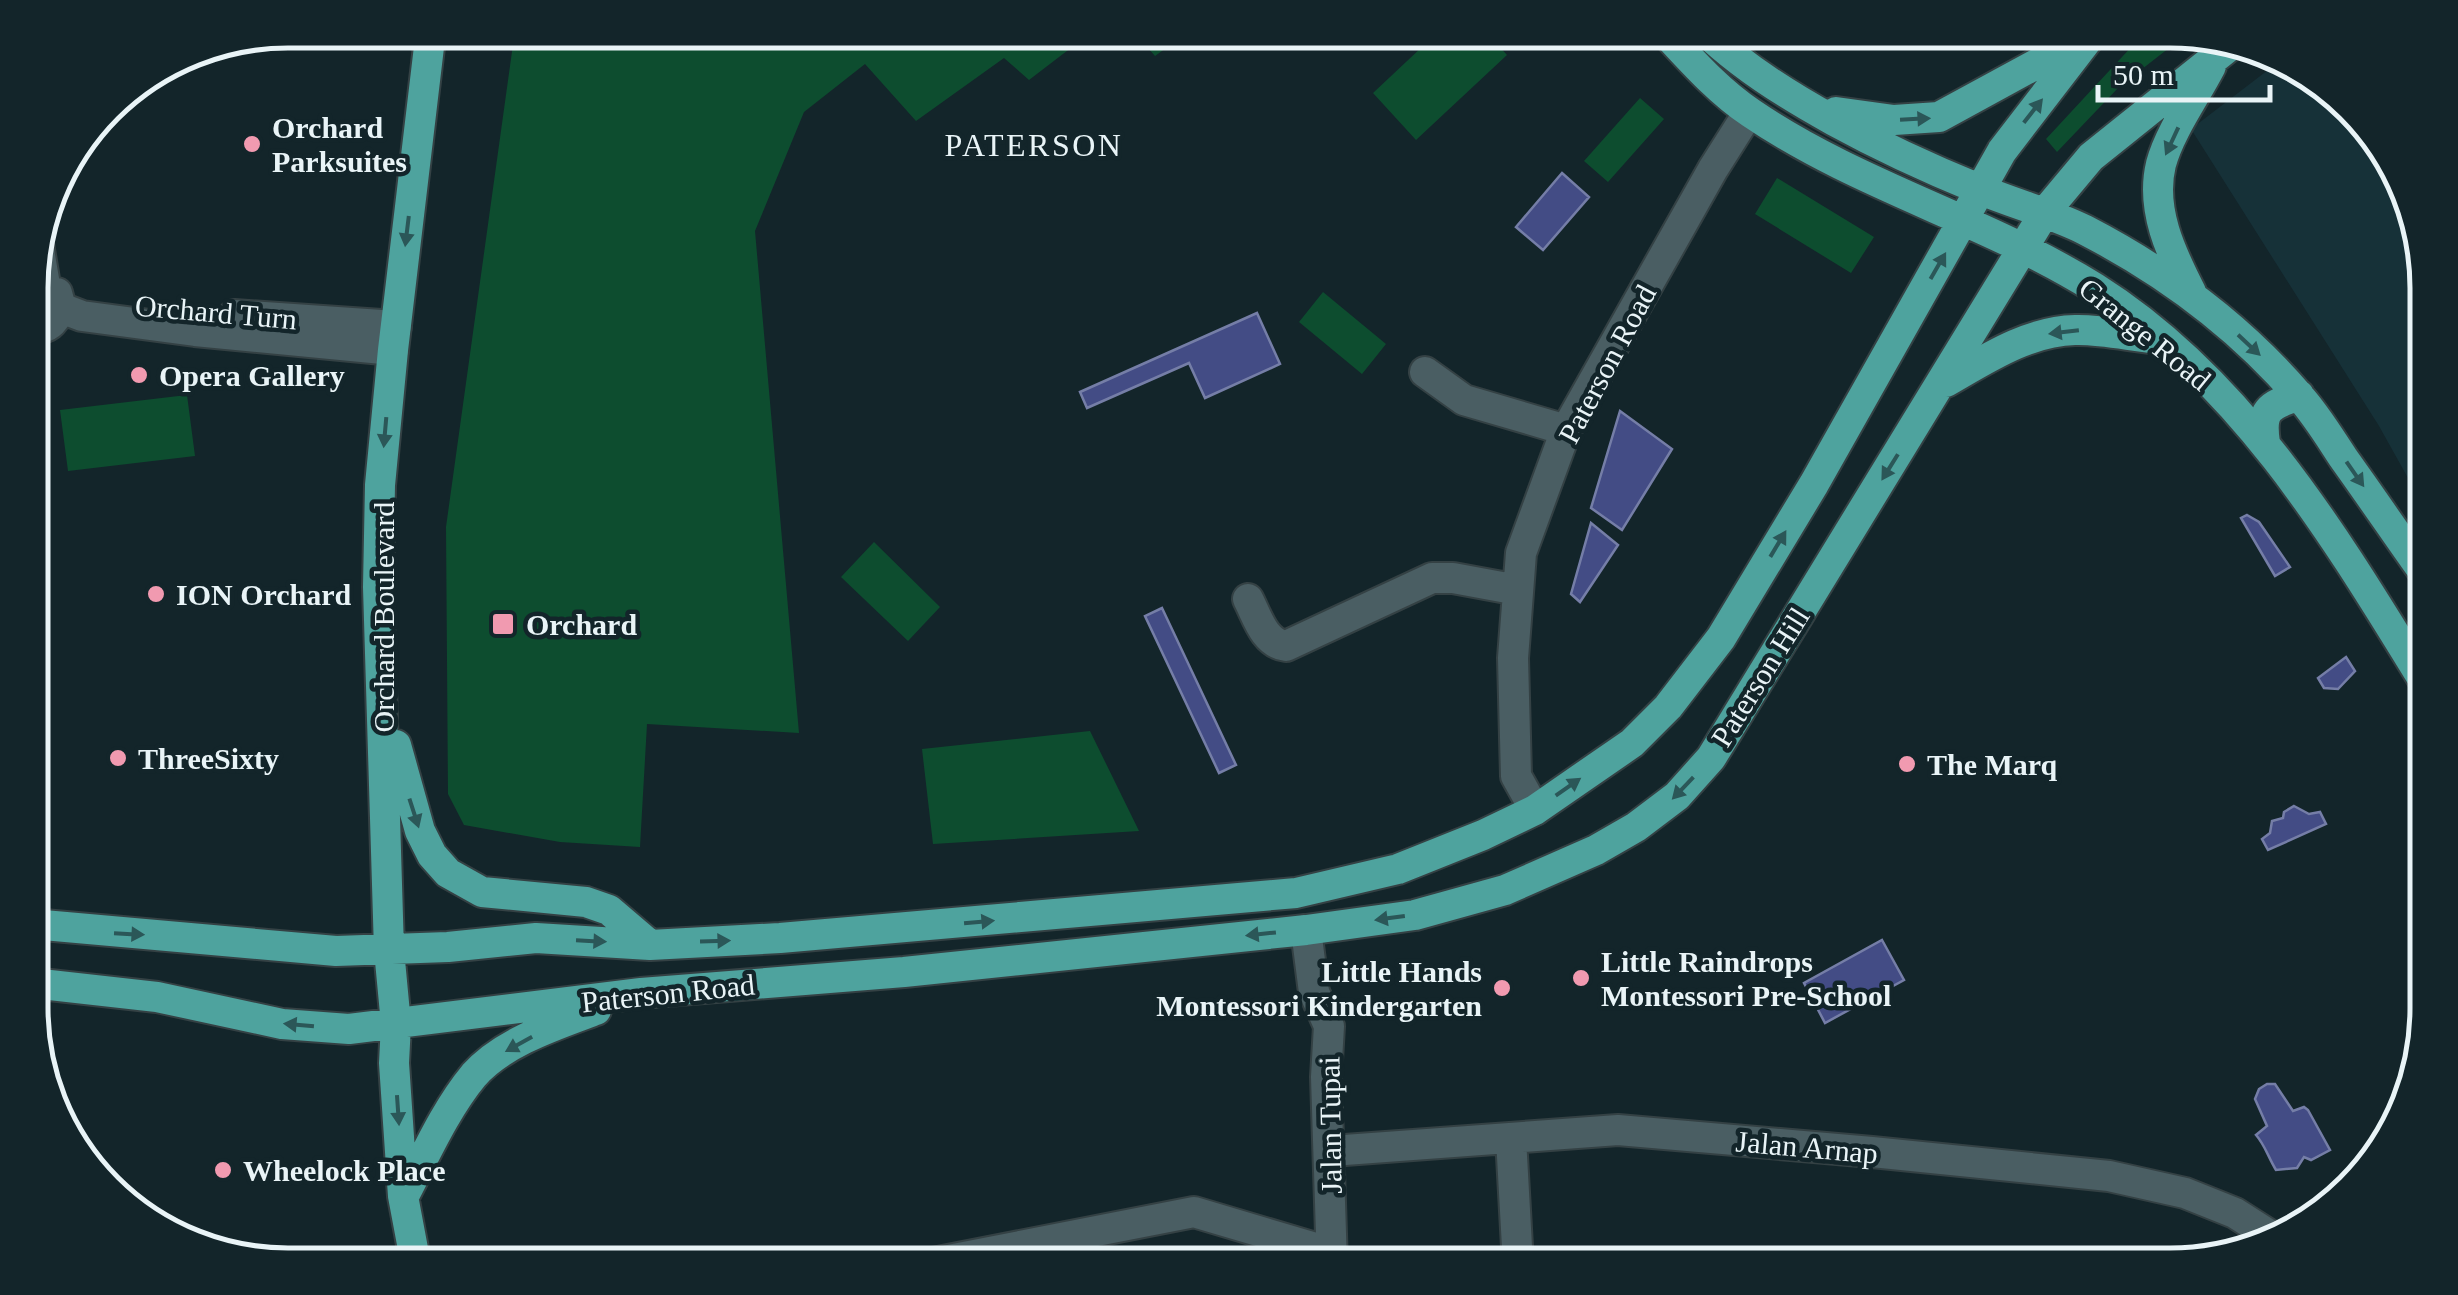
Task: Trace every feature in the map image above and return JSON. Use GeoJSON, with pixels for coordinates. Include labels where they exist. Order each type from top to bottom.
{"type":"FeatureCollection","features":[{"type":"Feature","properties":{"kind":"main road","name":"Orchard Boulevard"},"geometry":{"type":"LineString","coordinates":[[413,1248],[404,1196],[394,1063],[396,1024],[389,950],[378,587],[380,499],[394,338],[429,47]]}},
{"type":"Feature","properties":{"kind":"main road","name":"Grange Road"},"geometry":{"type":"LineString","coordinates":[[1680,47],[1750,112],[1845,166],[2023,249],[2100,291],[2195,366],[2264,443],[2366,588],[2410,659]]}},
{"type":"Feature","properties":{"kind":"main road","name":"Grange Road"},"geometry":{"type":"LineString","coordinates":[[1724,47],[1754,72],[1880,145],[1981,190],[2045,212],[2144,264],[2196,299],[2248,342],[2299,395],[2410,553]]}},
{"type":"Feature","properties":{"kind":"main road"},"geometry":{"type":"LineString","coordinates":[[1818,110],[1894,120],[1938,117],[2065,47]]}},
{"type":"Feature","properties":{"kind":"main road","name":"Paterson Hill"},"geometry":{"type":"LineString","coordinates":[[1296,893],[1398,869],[1535,810],[1632,743],[1668,708],[1720,638],[1814,484],[2002,151],[2082,47]]}},
{"type":"Feature","properties":{"kind":"main road","name":"Paterson Hill"},"geometry":{"type":"LineString","coordinates":[[1306,930],[1415,915],[1506,890],[1610,842],[1678,796],[1711,758],[2045,212],[2092,158],[2221,54]]}},
{"type":"Feature","properties":{"kind":"main road"},"geometry":{"type":"LineString","coordinates":[[2196,299],[2169,251],[2159,206],[2161,164],[2223,54]]}},
{"type":"Feature","properties":{"kind":"main road"},"geometry":{"type":"LineString","coordinates":[[1942,384],[2010,345],[2052,332],[2078,330],[2161,339]]}},
{"type":"Feature","properties":{"kind":"main road"},"geometry":{"type":"LineString","coordinates":[[2264,443],[2262,423],[2268,411],[2299,395]]}},
{"type":"Feature","properties":{"kind":"main road"},"geometry":{"type":"LineString","coordinates":[[382,684],[420,831],[448,874],[482,892],[586,902],[609,910],[650,944]]}},
{"type":"Feature","properties":{"kind":"main road","name":"Paterson Road"},"geometry":{"type":"LineString","coordinates":[[48,925],[336,951],[536,938],[650,944],[882,931],[1296,893]]}},
{"type":"Feature","properties":{"kind":"main road","name":"Paterson Road"},"geometry":{"type":"LineString","coordinates":[[48,986],[157,996],[282,1024],[349,1029],[641,993],[864,976],[1306,930]]}},
{"type":"Feature","properties":{"kind":"main road"},"geometry":{"type":"LineString","coordinates":[[404,1196],[476,1073],[516,1044],[641,993]]}},
{"type":"Feature","properties":{"kind":"street","name":"Paterson Road"},"geometry":{"type":"LineString","coordinates":[[1535,810],[1516,776],[1513,658],[1521,553],[1566,430],[1705,183],[1750,112]]}},
{"type":"Feature","properties":{"kind":"street","name":"Orchard Turn"},"geometry":{"type":"LineString","coordinates":[[48,276],[82,316],[195,331],[394,338]]}},
{"type":"Feature","properties":{"kind":"street"},"geometry":{"type":"LineString","coordinates":[[1425,372],[1464,400],[1566,430]]}},
{"type":"Feature","properties":{"kind":"street"},"geometry":{"type":"LineString","coordinates":[[1248,598],[1268,637],[1286,646],[1432,578],[1518,590]]}},
{"type":"Feature","properties":{"kind":"street"},"geometry":{"type":"LineString","coordinates":[[1484,834],[1507,806],[1516,776]]}},
{"type":"Feature","properties":{"kind":"street","name":"Jalan Tupai"},"geometry":{"type":"LineString","coordinates":[[1306,930],[1314,992],[1328,1026],[1332,1247]]}},
{"type":"Feature","properties":{"kind":"street","name":"Jalan Arnap"},"geometry":{"type":"LineString","coordinates":[[1331,1152],[1618,1130],[2109,1176],[2185,1194],[2235,1213],[2261,1230]]}},
{"type":"Feature","properties":{"kind":"street"},"geometry":{"type":"LineString","coordinates":[[1510,1138],[1517,1247]]}},
{"type":"Feature","properties":{"kind":"street"},"geometry":{"type":"LineString","coordinates":[[1012,1248],[1194,1212],[1298,1247]]}},
{"type":"Feature","properties":{"kind":"shaded area"},"geometry":{"type":"Polygon","coordinates":[[[2269,69],[2317,97],[2361,141],[2378,168],[2402,225],[2408,256],[2410,482],[2379,426],[2191,129],[2269,69]]]}},
{"type":"Feature","properties":{"kind":"green space"},"geometry":{"type":"Polygon","coordinates":[[[513,47],[1072,47],[1029,80],[1004,58],[916,121],[865,64],[804,112],[755,231],[799,733],[647,724],[640,847],[560,842],[464,825],[448,794],[446,527],[513,47]]]}},
{"type":"Feature","properties":{"kind":"green space"},"geometry":{"type":"Polygon","coordinates":[[[1147,47],[1167,47],[1155,56],[1147,47]]]}},
{"type":"Feature","properties":{"kind":"green space"},"geometry":{"type":"Polygon","coordinates":[[[1422,47],[1500,47],[1507,55],[1416,140],[1373,93],[1422,47]]]}},
{"type":"Feature","properties":{"kind":"green space"},"geometry":{"type":"Polygon","coordinates":[[[2131,47],[2170,47],[2119,87],[2057,152],[2046,139],[2131,47]]]}},
{"type":"Feature","properties":{"kind":"green space"},"geometry":{"type":"Polygon","coordinates":[[[1640,98],[1664,119],[1608,182],[1584,161],[1640,98]]]}},
{"type":"Feature","properties":{"kind":"green space"},"geometry":{"type":"Polygon","coordinates":[[[1777,178],[1874,237],[1851,273],[1755,214],[1777,178]]]}},
{"type":"Feature","properties":{"kind":"green space"},"geometry":{"type":"Polygon","coordinates":[[[1323,292],[1386,344],[1362,374],[1299,322],[1323,292]]]}},
{"type":"Feature","properties":{"kind":"green space"},"geometry":{"type":"Polygon","coordinates":[[[187,395],[195,456],[68,471],[60,410],[187,395]]]}},
{"type":"Feature","properties":{"kind":"green space"},"geometry":{"type":"Polygon","coordinates":[[[874,542],[940,607],[908,641],[841,577],[874,542]]]}},
{"type":"Feature","properties":{"kind":"green space"},"geometry":{"type":"Polygon","coordinates":[[[1090,731],[1139,831],[933,844],[922,749],[1090,731]]]}},
{"type":"Feature","properties":{"kind":"water"},"geometry":{"type":"Polygon","coordinates":[[[1562,173],[1589,197],[1543,250],[1516,227],[1562,173]]]}},
{"type":"Feature","properties":{"kind":"water"},"geometry":{"type":"Polygon","coordinates":[[[1257,313],[1280,364],[1205,398],[1189,363],[1087,408],[1080,392],[1257,313]]]}},
{"type":"Feature","properties":{"kind":"water"},"geometry":{"type":"Polygon","coordinates":[[[1620,411],[1672,449],[1622,530],[1591,508],[1620,411]]]}},
{"type":"Feature","properties":{"kind":"water"},"geometry":{"type":"Polygon","coordinates":[[[2247,515],[2259,522],[2290,567],[2275,576],[2241,518],[2247,515]]]}},
{"type":"Feature","properties":{"kind":"water"},"geometry":{"type":"Polygon","coordinates":[[[1591,523],[1618,545],[1580,602],[1571,594],[1591,523]]]}},
{"type":"Feature","properties":{"kind":"water"},"geometry":{"type":"Polygon","coordinates":[[[1162,608],[1236,765],[1219,773],[1145,616],[1162,608]]]}},
{"type":"Feature","properties":{"kind":"water"},"geometry":{"type":"Polygon","coordinates":[[[2346,657],[2355,671],[2338,689],[2324,688],[2318,678],[2346,657]]]}},
{"type":"Feature","properties":{"kind":"water"},"geometry":{"type":"Polygon","coordinates":[[[2294,806],[2309,814],[2320,812],[2326,824],[2268,850],[2262,839],[2270,833],[2272,821],[2283,818],[2284,812],[2294,806]]]}},
{"type":"Feature","properties":{"kind":"water"},"geometry":{"type":"Polygon","coordinates":[[[1882,940],[1904,980],[1825,1023],[1804,983],[1882,940]]]}},
{"type":"Feature","properties":{"kind":"water"},"geometry":{"type":"Polygon","coordinates":[[[2275,1084],[2293,1111],[2304,1107],[2308,1110],[2330,1150],[2311,1160],[2304,1157],[2297,1168],[2276,1170],[2256,1135],[2267,1126],[2255,1099],[2259,1089],[2275,1084]]]}},
{"type":"Feature","properties":{"kind":"place","name":"Orchard Parksuites"},"geometry":{"type":"Point","coordinates":[252,144]}},
{"type":"Feature","properties":{"kind":"place","name":"Opera Gallery"},"geometry":{"type":"Point","coordinates":[139,375]}},
{"type":"Feature","properties":{"kind":"place","name":"ION Orchard"},"geometry":{"type":"Point","coordinates":[156,594]}},
{"type":"Feature","properties":{"kind":"place","name":"Orchard"},"geometry":{"type":"Point","coordinates":[503,624]}},
{"type":"Feature","properties":{"kind":"place","name":"ThreeSixty"},"geometry":{"type":"Point","coordinates":[118,758]}},
{"type":"Feature","properties":{"kind":"place","name":"The Marq"},"geometry":{"type":"Point","coordinates":[1907,764]}},
{"type":"Feature","properties":{"kind":"place","name":"Little Raindrops Montessori Pre-School"},"geometry":{"type":"Point","coordinates":[1581,978]}},
{"type":"Feature","properties":{"kind":"place","name":"Little Hands Montessori Kindergarten"},"geometry":{"type":"Point","coordinates":[1502,988]}},
{"type":"Feature","properties":{"kind":"place","name":"Wheelock Place"},"geometry":{"type":"Point","coordinates":[223,1170]}},
{"type":"Feature","properties":{"kind":"district","name":"PATERSON"},"geometry":{"type":"Point","coordinates":[1034,145]}}]}
